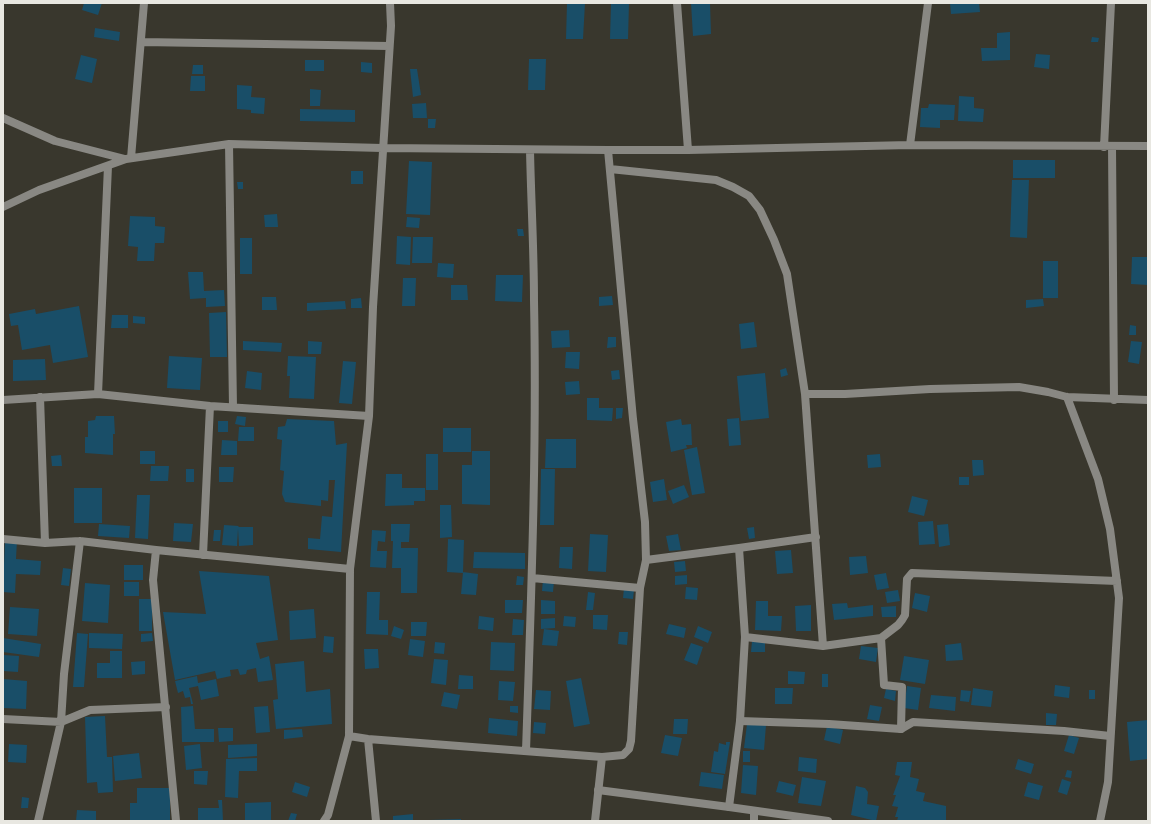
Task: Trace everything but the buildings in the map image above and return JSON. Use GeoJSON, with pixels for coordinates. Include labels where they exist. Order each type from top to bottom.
{"type":"FeatureCollection","features":[{"type":"Feature","properties":{"kind":"street"},"geometry":{"type":"LineString","coordinates":[[128,159],[142,42],[144,3]]}},
{"type":"Feature","properties":{"kind":"street"},"geometry":{"type":"LineString","coordinates":[[324,821],[328,815],[349,736],[350,569],[369,416],[373,307],[382,148],[390,46],[390,3]]}},
{"type":"Feature","properties":{"kind":"street"},"geometry":{"type":"LineString","coordinates":[[677,3],[688,150]]}},
{"type":"Feature","properties":{"kind":"street"},"geometry":{"type":"LineString","coordinates":[[910,144],[928,3]]}},
{"type":"Feature","properties":{"kind":"street"},"geometry":{"type":"LineString","coordinates":[[1111,3],[1108,146],[1114,400]]}},
{"type":"Feature","properties":{"kind":"street"},"geometry":{"type":"LineString","coordinates":[[142,42],[390,46]]}},
{"type":"Feature","properties":{"kind":"street"},"geometry":{"type":"LineString","coordinates":[[3,118],[55,141],[128,159]]}},
{"type":"Feature","properties":{"kind":"street"},"geometry":{"type":"LineString","coordinates":[[3,207],[39,190],[128,159],[229,144],[530,150],[688,150],[910,144],[1148,146]]}},
{"type":"Feature","properties":{"kind":"street"},"geometry":{"type":"LineString","coordinates":[[229,144],[233,407]]}},
{"type":"Feature","properties":{"kind":"street"},"geometry":{"type":"LineString","coordinates":[[526,751],[532,578],[534,301],[530,150]]}},
{"type":"Feature","properties":{"kind":"street"},"geometry":{"type":"LineString","coordinates":[[349,736],[368,739],[602,756],[623,755],[629,749],[640,588],[646,560],[645,522],[633,419],[608,150]]}},
{"type":"Feature","properties":{"kind":"street"},"geometry":{"type":"LineString","coordinates":[[98,394],[108,166]]}},
{"type":"Feature","properties":{"kind":"street"},"geometry":{"type":"LineString","coordinates":[[610,170],[716,180],[733,187],[749,196],[760,210],[774,240],[787,274],[805,394],[824,646]]}},
{"type":"Feature","properties":{"kind":"street"},"geometry":{"type":"LineString","coordinates":[[805,394],[845,394],[1019,387],[1067,397],[1114,400],[1148,400]]}},
{"type":"Feature","properties":{"kind":"street"},"geometry":{"type":"LineString","coordinates":[[3,400],[98,394],[210,406],[369,416]]}},
{"type":"Feature","properties":{"kind":"street"},"geometry":{"type":"LineString","coordinates":[[40,397],[45,543]]}},
{"type":"Feature","properties":{"kind":"street"},"geometry":{"type":"LineString","coordinates":[[1067,397],[1098,479],[1110,528],[1119,598],[1108,782],[1100,821]]}},
{"type":"Feature","properties":{"kind":"street"},"geometry":{"type":"LineString","coordinates":[[203,555],[210,406]]}},
{"type":"Feature","properties":{"kind":"street"},"geometry":{"type":"LineString","coordinates":[[646,560],[816,537]]}},
{"type":"Feature","properties":{"kind":"street"},"geometry":{"type":"LineString","coordinates":[[3,538],[45,543],[80,541],[203,555],[350,569]]}},
{"type":"Feature","properties":{"kind":"street"},"geometry":{"type":"LineString","coordinates":[[38,821],[61,722],[64,674],[80,541]]}},
{"type":"Feature","properties":{"kind":"street"},"geometry":{"type":"LineString","coordinates":[[729,806],[740,721],[745,637],[739,548]]}},
{"type":"Feature","properties":{"kind":"street"},"geometry":{"type":"LineString","coordinates":[[156,550],[153,580],[176,821]]}},
{"type":"Feature","properties":{"kind":"street"},"geometry":{"type":"LineString","coordinates":[[745,637],[824,646],[881,638],[902,620],[905,615],[907,579],[912,573],[920,572],[1117,581]]}},
{"type":"Feature","properties":{"kind":"street"},"geometry":{"type":"LineString","coordinates":[[532,578],[640,588]]}},
{"type":"Feature","properties":{"kind":"street"},"geometry":{"type":"LineString","coordinates":[[881,638],[884,685],[902,687],[901,729]]}},
{"type":"Feature","properties":{"kind":"street"},"geometry":{"type":"LineString","coordinates":[[3,719],[61,722],[90,710],[166,707]]}},
{"type":"Feature","properties":{"kind":"street"},"geometry":{"type":"LineString","coordinates":[[740,721],[829,724],[901,729],[913,722],[1064,731],[1110,736]]}},
{"type":"Feature","properties":{"kind":"street"},"geometry":{"type":"LineString","coordinates":[[368,739],[376,821]]}},
{"type":"Feature","properties":{"kind":"street"},"geometry":{"type":"LineString","coordinates":[[595,821],[602,756]]}},
{"type":"Feature","properties":{"kind":"street"},"geometry":{"type":"LineString","coordinates":[[598,790],[729,806],[828,821]]}},
{"type":"Feature","properties":{"kind":"street"},"geometry":{"type":"LineString","coordinates":[[754,811],[754,821]]}}]}
